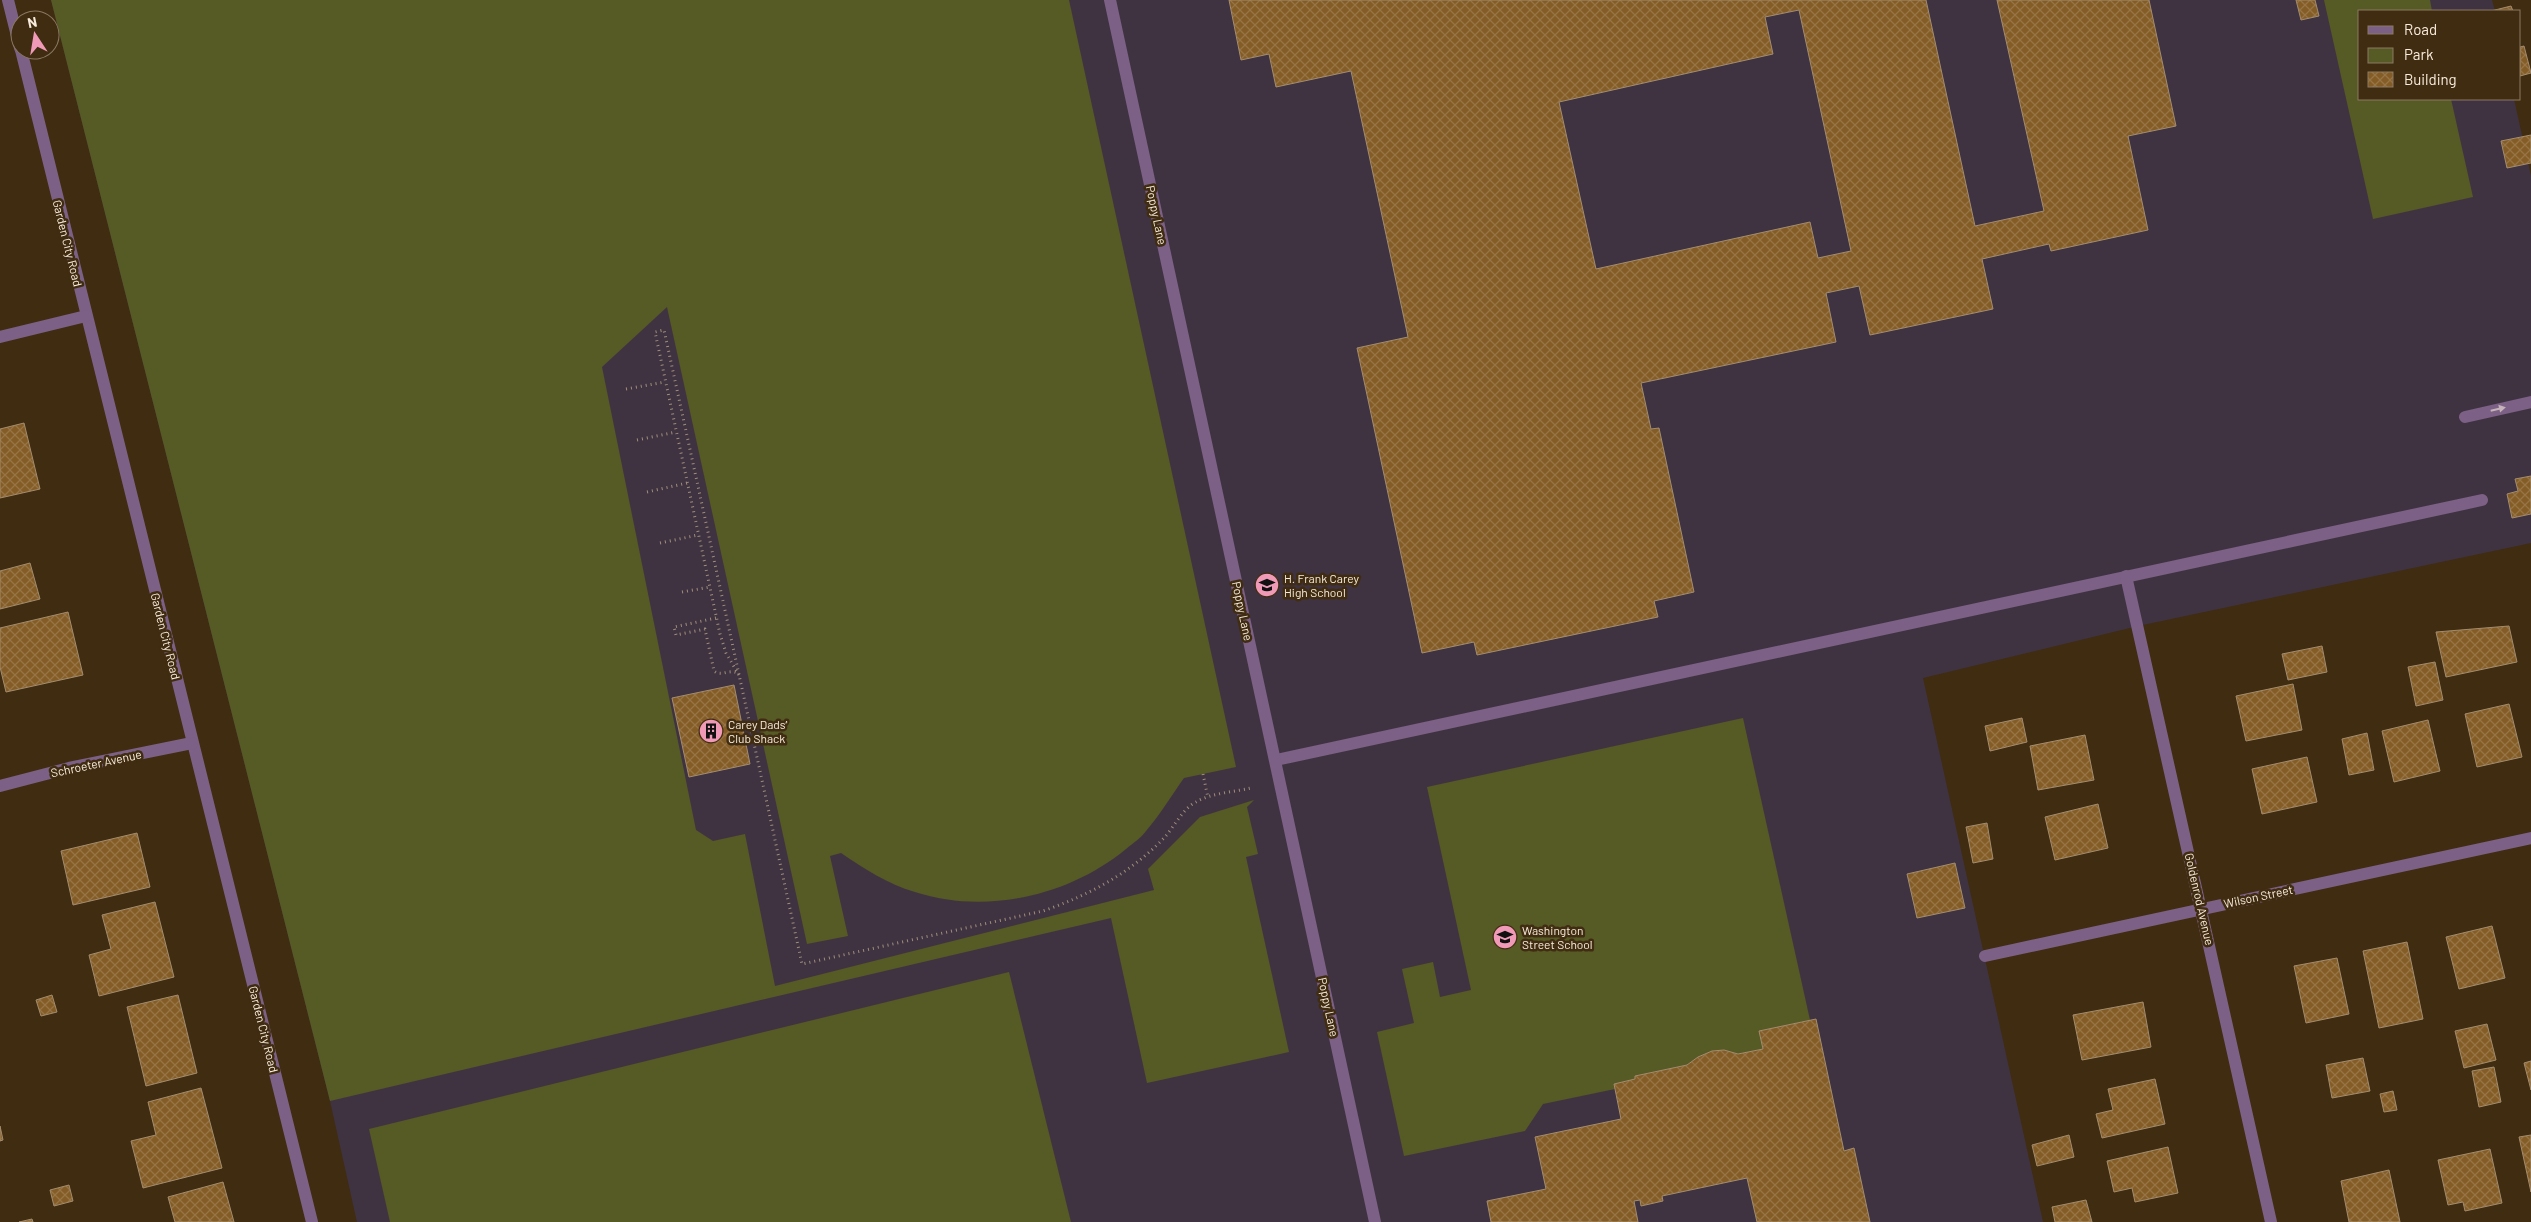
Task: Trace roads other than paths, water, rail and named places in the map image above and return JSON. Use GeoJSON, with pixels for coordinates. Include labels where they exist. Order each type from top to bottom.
{"type":"FeatureCollection","features":[{"type":"Feature","properties":{"kind":"street","name":"Poppy Lane"},"geometry":{"type":"LineString","coordinates":[[1110,0],[1375,1222]]}},
{"type":"Feature","properties":{"kind":"street","name":"Garden City Road"},"geometry":{"type":"LineString","coordinates":[[23,60],[312,1222]]}},
{"type":"Feature","properties":{"kind":"street"},"geometry":{"type":"LineString","coordinates":[[0,337],[86,316]]}},
{"type":"Feature","properties":{"kind":"street"},"geometry":{"type":"LineString","coordinates":[[2465,417],[2531,402]]}},
{"type":"Feature","properties":{"kind":"street"},"geometry":{"type":"LineString","coordinates":[[1276,760],[2482,500]]}},
{"type":"Feature","properties":{"kind":"street","name":"Goldenrod Avenue"},"geometry":{"type":"LineString","coordinates":[[2126,576],[2271,1222]]}},
{"type":"Feature","properties":{"kind":"street","name":"Schroeter Avenue"},"geometry":{"type":"LineString","coordinates":[[0,786],[69,768],[192,743]]}},
{"type":"Feature","properties":{"kind":"street","name":"Wilson Street"},"geometry":{"type":"LineString","coordinates":[[1984,956],[2531,838]]}},
{"type":"Feature","properties":{"kind":"place","name":"H. Frank Carey High School"},"geometry":{"type":"Point","coordinates":[1267,585]}},
{"type":"Feature","properties":{"kind":"place","name":"Carey Dads’ Club Shack"},"geometry":{"type":"Point","coordinates":[711,731]}},
{"type":"Feature","properties":{"kind":"place","name":"Washington Street School"},"geometry":{"type":"Point","coordinates":[1505,937]}}]}
